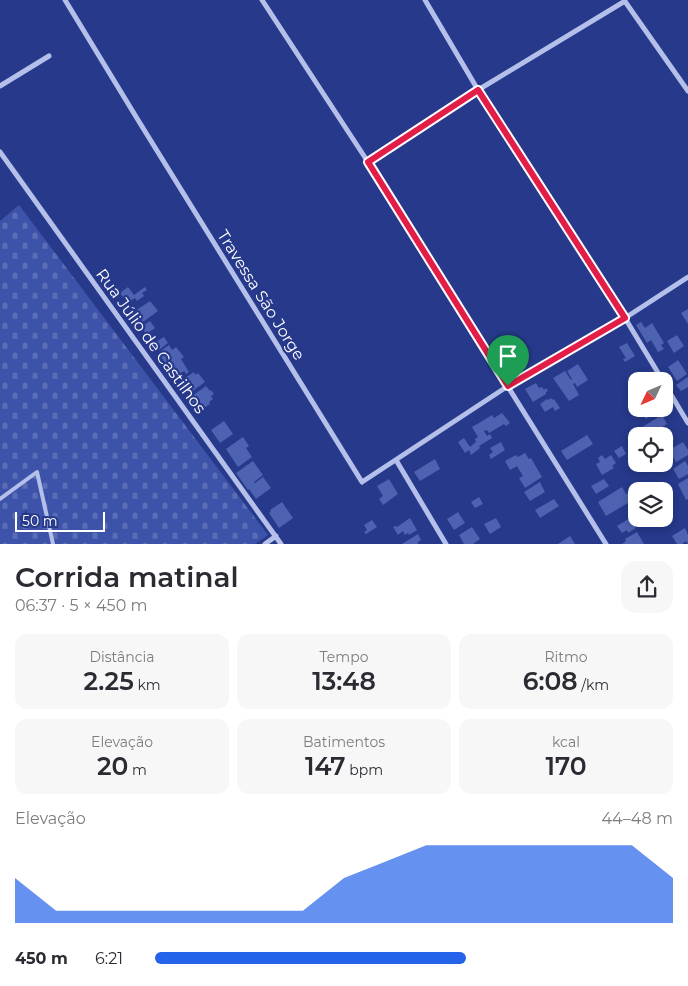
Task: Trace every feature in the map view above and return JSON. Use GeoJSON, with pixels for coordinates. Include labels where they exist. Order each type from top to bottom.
{"type":"FeatureCollection","features":[{"type":"Feature","properties":{"kind":"street","name":"Travessa São Jorge"},"geometry":{"type":"LineString","coordinates":[[65,0],[362,482],[396,460]]}},
{"type":"Feature","properties":{"kind":"street"},"geometry":{"type":"LineString","coordinates":[[262,0],[368,162],[606,544]]}},
{"type":"Feature","properties":{"kind":"street"},"geometry":{"type":"LineString","coordinates":[[424,0],[478,90],[625,318],[657,372]]}},
{"type":"Feature","properties":{"kind":"street"},"geometry":{"type":"LineString","coordinates":[[368,162],[478,90],[624,0],[688,91]]}},
{"type":"Feature","properties":{"kind":"street"},"geometry":{"type":"LineString","coordinates":[[0,86],[49,56]]}},
{"type":"Feature","properties":{"kind":"street","name":"Rua Júlio de Castilhos"},"geometry":{"type":"LineString","coordinates":[[0,152],[282,544]]}},
{"type":"Feature","properties":{"kind":"street"},"geometry":{"type":"LineString","coordinates":[[446,544],[396,460],[508,386],[625,318],[688,277]]}},
{"type":"Feature","properties":{"kind":"street"},"geometry":{"type":"LineString","coordinates":[[673,398],[688,423]]}},
{"type":"Feature","properties":{"kind":"street"},"geometry":{"type":"LineString","coordinates":[[266,544],[276,536]]}},
{"type":"Feature","properties":{"kind":"lane"},"geometry":{"type":"LineString","coordinates":[[0,499],[37,472],[53,544]]}},
{"type":"Feature","properties":{"kind":"green space"},"geometry":{"type":"Polygon","coordinates":[[[19,205],[268,535],[255,544],[0,544],[0,221],[19,205]]]}},
{"type":"Feature","properties":{"kind":"building"},"geometry":{"type":"Polygon","coordinates":[[[128,287],[134,295],[145,287],[147,290],[142,293],[144,296],[137,301],[135,298],[127,303],[120,293],[128,287]]]}},
{"type":"Feature","properties":{"kind":"building"},"geometry":{"type":"Polygon","coordinates":[[[150,301],[158,311],[143,322],[135,311],[150,301]]]}},
{"type":"Feature","properties":{"kind":"building"},"geometry":{"type":"Polygon","coordinates":[[[688,309],[688,324],[681,313],[688,309]]]}},
{"type":"Feature","properties":{"kind":"building"},"geometry":{"type":"Polygon","coordinates":[[[150,321],[155,328],[146,334],[141,327],[150,321]]]}},
{"type":"Feature","properties":{"kind":"building"},"geometry":{"type":"Polygon","coordinates":[[[641,322],[645,328],[652,323],[664,343],[661,345],[664,349],[658,352],[651,340],[647,343],[636,325],[641,322]]]}},
{"type":"Feature","properties":{"kind":"building"},"geometry":{"type":"Polygon","coordinates":[[[677,335],[684,346],[674,353],[667,341],[677,335]]]}},
{"type":"Feature","properties":{"kind":"building"},"geometry":{"type":"Polygon","coordinates":[[[164,337],[168,343],[159,350],[154,343],[164,337]]]}},
{"type":"Feature","properties":{"kind":"building"},"geometry":{"type":"Polygon","coordinates":[[[627,343],[635,356],[625,362],[623,359],[626,358],[619,347],[627,343]]]}},
{"type":"Feature","properties":{"kind":"building"},"geometry":{"type":"Polygon","coordinates":[[[169,345],[172,350],[176,347],[184,357],[181,359],[189,372],[186,374],[184,371],[177,376],[158,353],[169,345]]]}},
{"type":"Feature","properties":{"kind":"building"},"geometry":{"type":"Polygon","coordinates":[[[678,360],[687,374],[677,381],[673,372],[668,367],[678,360]]]}},
{"type":"Feature","properties":{"kind":"building"},"geometry":{"type":"Polygon","coordinates":[[[578,364],[588,380],[577,387],[575,383],[573,384],[579,395],[569,401],[553,378],[565,371],[571,380],[567,371],[578,364]]]}},
{"type":"Feature","properties":{"kind":"building"},"geometry":{"type":"Polygon","coordinates":[[[194,372],[195,375],[198,373],[205,382],[190,393],[182,380],[194,372]]]}},
{"type":"Feature","properties":{"kind":"building"},"geometry":{"type":"Polygon","coordinates":[[[688,377],[688,387],[681,391],[676,385],[688,377]]]}},
{"type":"Feature","properties":{"kind":"building"},"geometry":{"type":"Polygon","coordinates":[[[536,383],[539,388],[542,387],[544,390],[546,388],[548,391],[533,402],[525,389],[536,383]]]}},
{"type":"Feature","properties":{"kind":"building"},"geometry":{"type":"Polygon","coordinates":[[[206,386],[214,394],[211,396],[213,399],[209,402],[210,404],[198,412],[188,399],[206,386]]]}},
{"type":"Feature","properties":{"kind":"building"},"geometry":{"type":"Polygon","coordinates":[[[551,398],[554,399],[560,408],[555,411],[553,407],[545,412],[540,404],[551,398]]]}},
{"type":"Feature","properties":{"kind":"building"},"geometry":{"type":"Polygon","coordinates":[[[502,413],[510,423],[506,426],[504,424],[489,433],[487,430],[484,431],[479,423],[492,415],[494,418],[502,413]]]}},
{"type":"Feature","properties":{"kind":"building"},"geometry":{"type":"Polygon","coordinates":[[[657,418],[664,418],[667,424],[662,427],[642,427],[657,418]]]}},
{"type":"Feature","properties":{"kind":"building"},"geometry":{"type":"Polygon","coordinates":[[[224,421],[233,434],[220,443],[211,430],[224,421]]]}},
{"type":"Feature","properties":{"kind":"building"},"geometry":{"type":"Polygon","coordinates":[[[479,423],[487,436],[490,434],[492,438],[479,446],[480,448],[471,455],[469,450],[465,453],[458,442],[464,438],[470,447],[476,442],[475,439],[478,437],[472,427],[479,423]]]}},
{"type":"Feature","properties":{"kind":"building"},"geometry":{"type":"Polygon","coordinates":[[[587,435],[593,444],[567,460],[561,451],[587,435]]]}},
{"type":"Feature","properties":{"kind":"building"},"geometry":{"type":"Polygon","coordinates":[[[243,437],[249,446],[246,448],[252,457],[238,467],[226,449],[243,437]]]}},
{"type":"Feature","properties":{"kind":"building"},"geometry":{"type":"Polygon","coordinates":[[[501,442],[505,450],[491,459],[489,455],[493,452],[490,448],[501,442]]]}},
{"type":"Feature","properties":{"kind":"building"},"geometry":{"type":"Polygon","coordinates":[[[683,442],[688,450],[688,455],[676,462],[673,457],[673,448],[683,442]]]}},
{"type":"Feature","properties":{"kind":"building"},"geometry":{"type":"Polygon","coordinates":[[[622,446],[626,454],[619,458],[614,451],[622,446]]]}},
{"type":"Feature","properties":{"kind":"building"},"geometry":{"type":"Polygon","coordinates":[[[525,453],[529,459],[531,458],[542,477],[525,488],[519,478],[523,476],[517,466],[510,470],[505,461],[525,453]]]}},
{"type":"Feature","properties":{"kind":"building"},"geometry":{"type":"Polygon","coordinates":[[[602,455],[605,459],[611,455],[616,463],[612,466],[614,468],[602,475],[596,464],[600,462],[598,458],[602,455]]]}},
{"type":"Feature","properties":{"kind":"building"},"geometry":{"type":"Polygon","coordinates":[[[435,459],[440,469],[420,481],[414,472],[435,459]]]}},
{"type":"Feature","properties":{"kind":"building"},"geometry":{"type":"Polygon","coordinates":[[[253,461],[263,475],[254,482],[263,477],[271,488],[256,499],[236,473],[253,461]]]}},
{"type":"Feature","properties":{"kind":"building"},"geometry":{"type":"Polygon","coordinates":[[[685,461],[688,466],[688,474],[679,479],[673,469],[685,461]]]}},
{"type":"Feature","properties":{"kind":"building"},"geometry":{"type":"Polygon","coordinates":[[[688,478],[688,499],[686,500],[678,484],[688,478]]]}},
{"type":"Feature","properties":{"kind":"building"},"geometry":{"type":"Polygon","coordinates":[[[389,479],[398,494],[383,505],[379,499],[383,496],[377,486],[389,479]]]}},
{"type":"Feature","properties":{"kind":"building"},"geometry":{"type":"Polygon","coordinates":[[[604,479],[609,486],[596,494],[591,486],[604,479]]]}},
{"type":"Feature","properties":{"kind":"building"},"geometry":{"type":"Polygon","coordinates":[[[540,482],[545,492],[530,501],[524,492],[540,482]]]}},
{"type":"Feature","properties":{"kind":"building"},"geometry":{"type":"Polygon","coordinates":[[[622,487],[626,494],[628,493],[628,503],[606,516],[598,502],[622,487]]]}},
{"type":"Feature","properties":{"kind":"building"},"geometry":{"type":"Polygon","coordinates":[[[479,497],[483,504],[475,508],[471,502],[479,497]]]}},
{"type":"Feature","properties":{"kind":"building"},"geometry":{"type":"Polygon","coordinates":[[[554,499],[559,506],[540,518],[535,510],[554,499]]]}},
{"type":"Feature","properties":{"kind":"building"},"geometry":{"type":"Polygon","coordinates":[[[282,502],[293,518],[279,528],[269,513],[270,510],[282,502]]]}},
{"type":"Feature","properties":{"kind":"building"},"geometry":{"type":"Polygon","coordinates":[[[458,512],[465,523],[454,530],[447,519],[458,512]]]}},
{"type":"Feature","properties":{"kind":"building"},"geometry":{"type":"Polygon","coordinates":[[[410,518],[417,530],[409,535],[408,533],[405,535],[403,531],[398,535],[393,527],[397,527],[410,518]]]}},
{"type":"Feature","properties":{"kind":"building"},"geometry":{"type":"Polygon","coordinates":[[[496,518],[501,527],[490,534],[484,524],[496,518]]]}},
{"type":"Feature","properties":{"kind":"building"},"geometry":{"type":"Polygon","coordinates":[[[628,519],[628,527],[636,528],[628,533],[627,530],[622,533],[617,526],[628,519]]]}},
{"type":"Feature","properties":{"kind":"building"},"geometry":{"type":"Polygon","coordinates":[[[372,520],[377,527],[366,534],[364,532],[367,530],[364,525],[372,520]]]}},
{"type":"Feature","properties":{"kind":"building"},"geometry":{"type":"Polygon","coordinates":[[[472,527],[480,539],[473,544],[464,544],[459,535],[472,527]]]}},
{"type":"Feature","properties":{"kind":"building"},"geometry":{"type":"Polygon","coordinates":[[[685,528],[688,535],[688,544],[686,541],[682,544],[677,544],[672,536],[685,528]]]}},
{"type":"Feature","properties":{"kind":"building"},"geometry":{"type":"Polygon","coordinates":[[[637,532],[644,544],[622,544],[626,541],[625,539],[637,532]]]}},
{"type":"Feature","properties":{"kind":"building"},"geometry":{"type":"Polygon","coordinates":[[[418,534],[421,540],[418,544],[402,544],[418,534]]]}},
{"type":"Feature","properties":{"kind":"building"},"geometry":{"type":"Polygon","coordinates":[[[570,536],[575,544],[558,544],[570,536]]]}},
{"type":"Feature","properties":{"kind":"route"},"geometry":{"type":"LineString","coordinates":[[478,90],[625,318],[508,386],[368,162],[478,90]]}}]}
